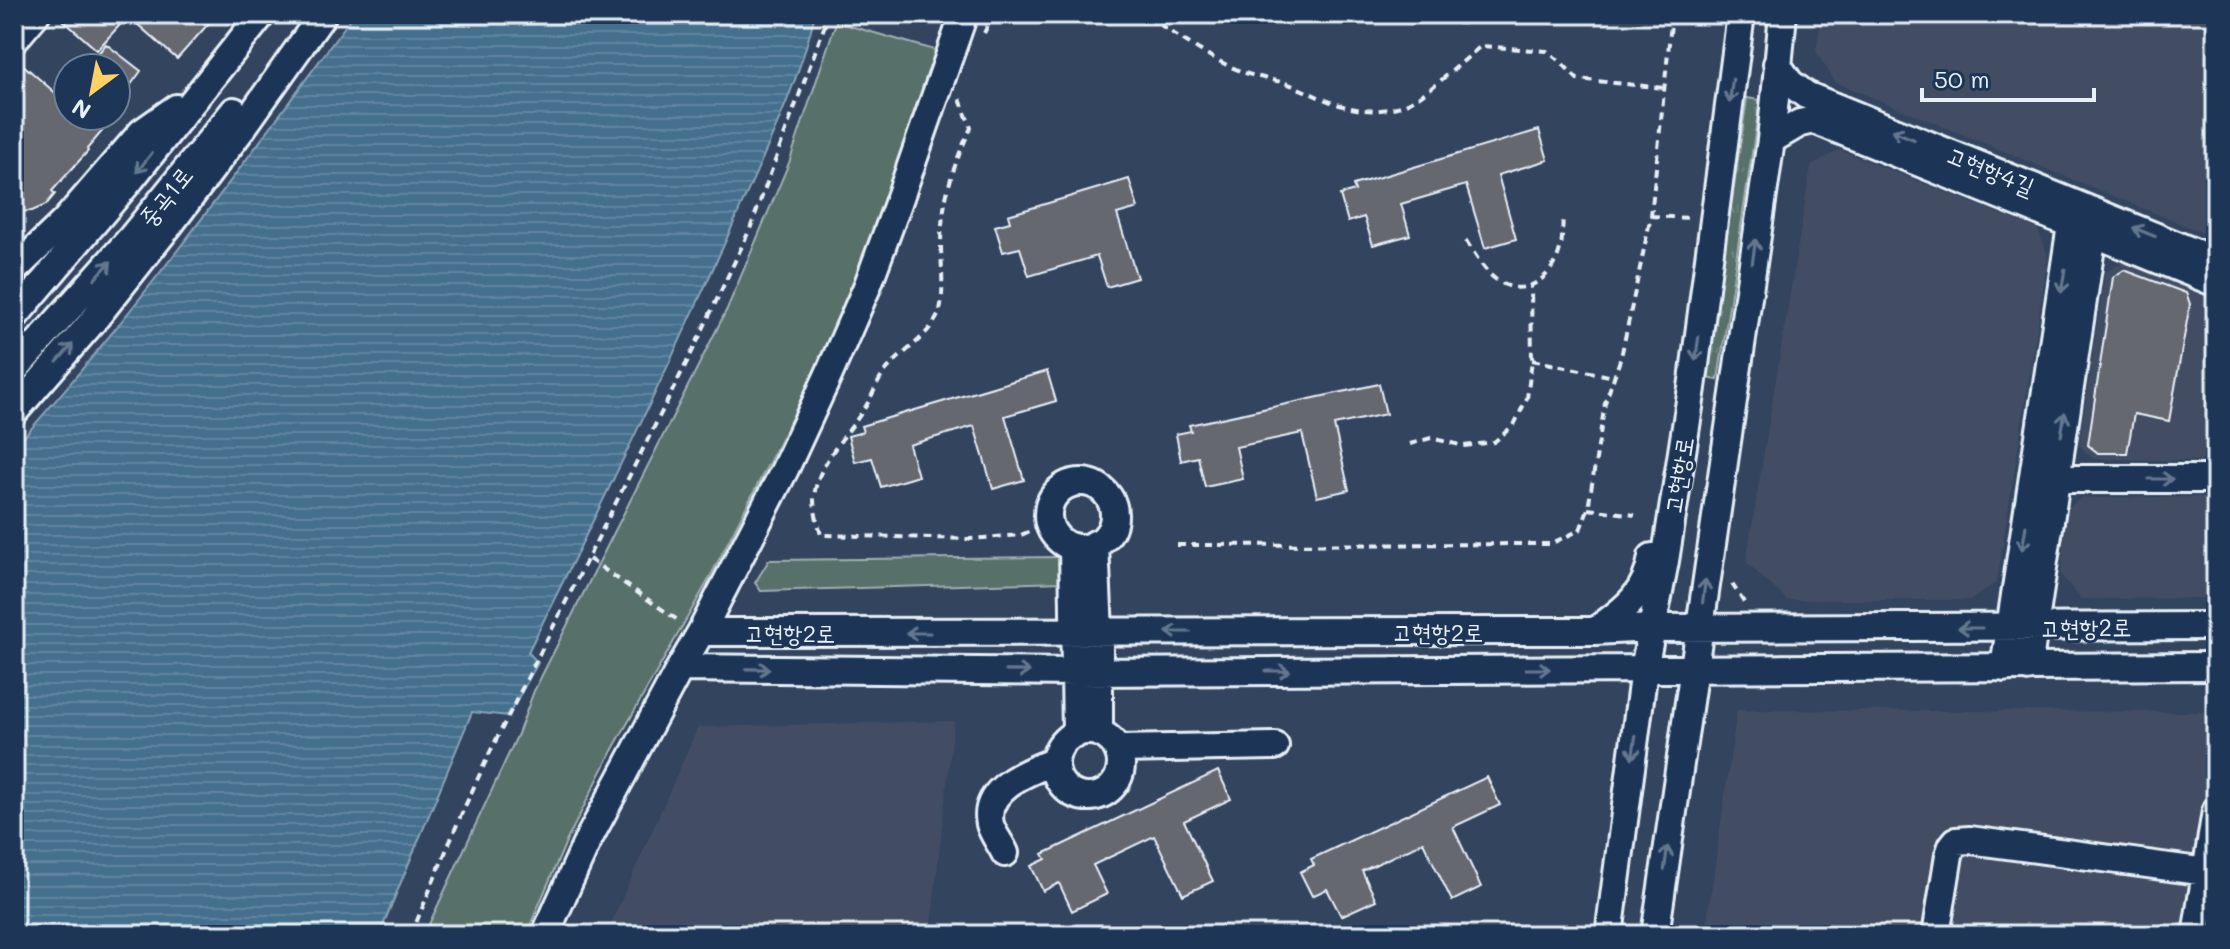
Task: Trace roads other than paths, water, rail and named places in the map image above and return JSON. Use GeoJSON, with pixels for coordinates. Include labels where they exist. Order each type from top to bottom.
{"type":"FeatureCollection","features":[{"type":"Feature","properties":{"kind":"street"},"geometry":{"type":"LineString","coordinates":[[14,40],[36,14]]}},
{"type":"Feature","properties":{"kind":"street","name":"중곡1로"},"geometry":{"type":"LineString","coordinates":[[14,317],[131,179],[262,14]]}},
{"type":"Feature","properties":{"kind":"street","name":"중곡1로"},"geometry":{"type":"LineString","coordinates":[[14,370],[152,213],[308,14]]}},
{"type":"Feature","properties":{"kind":"street"},"geometry":{"type":"LineString","coordinates":[[14,412],[93,321],[170,224],[323,14]]}},
{"type":"Feature","properties":{"kind":"street"},"geometry":{"type":"LineString","coordinates":[[545,935],[588,840],[680,668],[692,628],[785,469],[848,331],[897,206],[964,14]]}},
{"type":"Feature","properties":{"kind":"street","name":"고현항로"},"geometry":{"type":"LineString","coordinates":[[1609,935],[1644,669],[1665,561],[1692,388],[1741,14]]}},
{"type":"Feature","properties":{"kind":"street","name":"고현항로"},"geometry":{"type":"LineString","coordinates":[[1655,935],[1771,140],[1783,14]]}},
{"type":"Feature","properties":{"kind":"street","name":"고현항4길"},"geometry":{"type":"LineString","coordinates":[[1777,64],[1790,83],[1806,95],[2083,219],[2216,283]]}},
{"type":"Feature","properties":{"kind":"street"},"geometry":{"type":"LineString","coordinates":[[66,311],[14,269],[65,221],[142,132],[204,87]]}},
{"type":"Feature","properties":{"kind":"street","name":"고현항4길"},"geometry":{"type":"LineString","coordinates":[[1771,140],[1800,123],[1814,120],[2083,219],[2216,261]]}},
{"type":"Feature","properties":{"kind":"street"},"geometry":{"type":"LineString","coordinates":[[2022,628],[2055,479],[2083,219]]}},
{"type":"Feature","properties":{"kind":"street"},"geometry":{"type":"LineString","coordinates":[[2016,668],[2083,219]]}},
{"type":"Feature","properties":{"kind":"street"},"geometry":{"type":"LineString","coordinates":[[1595,631],[1621,612],[1639,593],[1649,575],[1672,421],[1692,388]]}},
{"type":"Feature","properties":{"kind":"street"},"geometry":{"type":"LineString","coordinates":[[2055,479],[2216,479]]}},
{"type":"Feature","properties":{"kind":"street"},"geometry":{"type":"LineString","coordinates":[[1074,483],[1095,485],[1104,491],[1114,511],[1109,533],[1084,546],[1060,541],[1049,523],[1051,502],[1056,493],[1074,483]]}},
{"type":"Feature","properties":{"kind":"street"},"geometry":{"type":"LineString","coordinates":[[1084,546],[1087,672],[1097,739],[1121,760],[1116,782],[1108,790],[1087,797],[1067,790],[1056,772],[1055,761],[1063,742],[1097,739],[1275,746]]}},
{"type":"Feature","properties":{"kind":"street","name":"고현항2로"},"geometry":{"type":"LineString","coordinates":[[692,628],[1086,632],[2216,626]]}},
{"type":"Feature","properties":{"kind":"street","name":"고현항2로"},"geometry":{"type":"LineString","coordinates":[[680,668],[1087,672],[2216,666]]}},
{"type":"Feature","properties":{"kind":"street"},"geometry":{"type":"LineString","coordinates":[[1005,853],[990,823],[992,801],[1010,783],[1055,761]]}},
{"type":"Feature","properties":{"kind":"street"},"geometry":{"type":"LineString","coordinates":[[2196,935],[2216,811]]}},
{"type":"Feature","properties":{"kind":"street"},"geometry":{"type":"LineString","coordinates":[[1936,935],[1949,855],[1956,841],[1970,840],[2206,872]]}}]}
